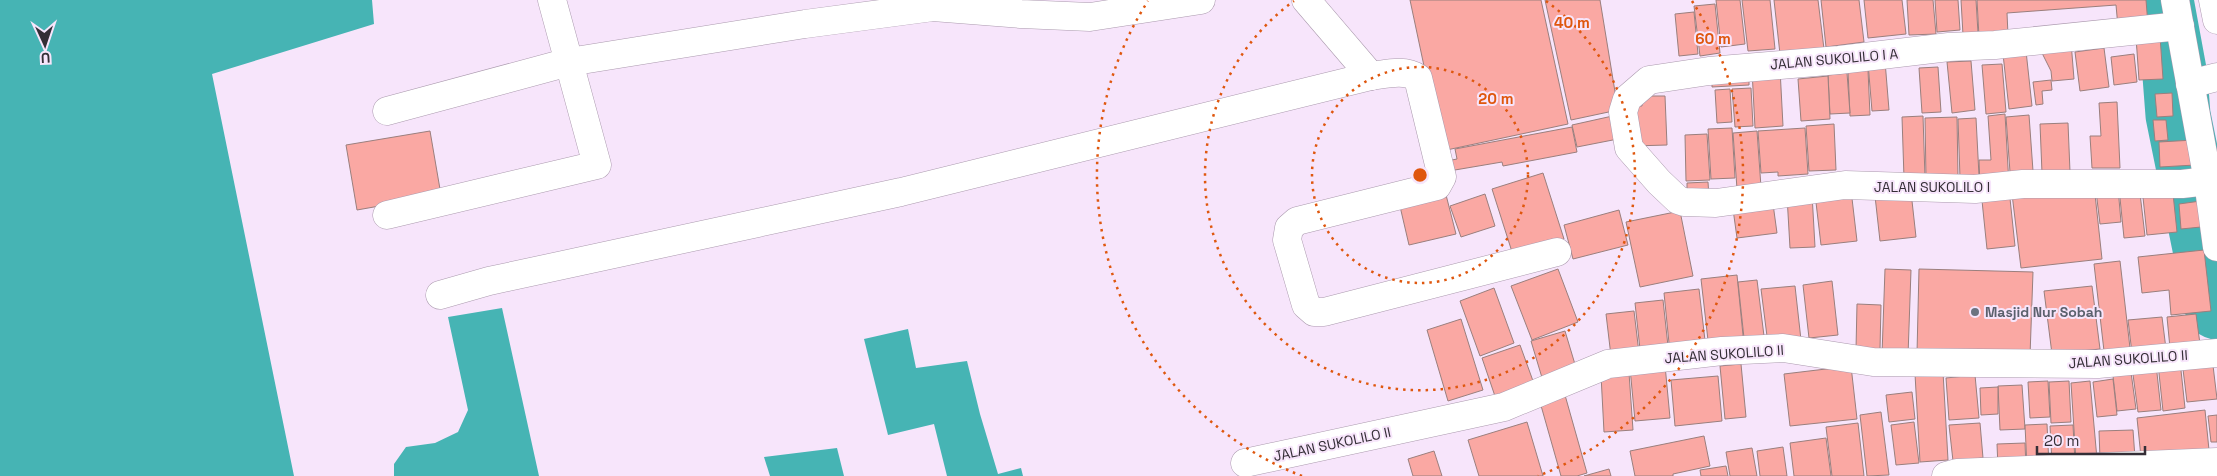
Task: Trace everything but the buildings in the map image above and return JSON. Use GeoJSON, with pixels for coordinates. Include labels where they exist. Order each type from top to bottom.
{"type":"FeatureCollection","features":[{"type":"Feature","properties":{"kind":"main road"},"geometry":{"type":"LineString","coordinates":[[387,215],[597,165],[552,0]]}},
{"type":"Feature","properties":{"kind":"main road"},"geometry":{"type":"LineString","coordinates":[[387,111],[569,62],[806,24],[933,7],[1090,17],[1201,0]]}},
{"type":"Feature","properties":{"kind":"main road"},"geometry":{"type":"LineString","coordinates":[[1306,0],[1371,76]]}},
{"type":"Feature","properties":{"kind":"main road"},"geometry":{"type":"LineString","coordinates":[[2213,0],[2217,20]]}},
{"type":"Feature","properties":{"kind":"main road"},"geometry":{"type":"LineString","coordinates":[[2171,20],[2190,84],[2196,182],[2217,247]]}},
{"type":"Feature","properties":{"kind":"main road","name":"JALAN SUKOLILO I A"},"geometry":{"type":"LineString","coordinates":[[1670,193],[1629,148],[1623,112],[1627,99],[1649,80],[1709,71],[1839,60],[1949,47],[1995,45],[2171,20]]}},
{"type":"Feature","properties":{"kind":"main road"},"geometry":{"type":"LineString","coordinates":[[440,295],[489,281],[901,192],[1371,76],[1410,73],[1418,78],[1442,169],[1442,177],[1437,186],[1296,221],[1288,228],[1287,240],[1306,306],[1314,312],[1324,312],[1557,252]]}},
{"type":"Feature","properties":{"kind":"main road"},"geometry":{"type":"LineString","coordinates":[[2190,84],[2217,77]]}},
{"type":"Feature","properties":{"kind":"main road","name":"JALAN SUKOLILO I"},"geometry":{"type":"LineString","coordinates":[[1670,193],[1678,200],[1684,202],[1716,203],[1845,185],[1975,189],[2023,184],[2196,182]]}},
{"type":"Feature","properties":{"kind":"main road","name":"JALAN SUKOLILO II"},"geometry":{"type":"LineString","coordinates":[[1245,463],[1504,407],[1608,364],[1722,351],[1783,348],[1874,362],[2088,364],[2214,353]]}},
{"type":"Feature","properties":{"kind":"main road"},"geometry":{"type":"LineString","coordinates":[[1946,476],[1967,472],[2217,462]]}},
{"type":"Feature","properties":{"kind":"shaded area"},"geometry":{"type":"Polygon","coordinates":[[[0,0],[372,0],[374,24],[212,74],[294,476],[0,476],[0,0]]]}},
{"type":"Feature","properties":{"kind":"shaded area"},"geometry":{"type":"Polygon","coordinates":[[[502,308],[539,476],[394,476],[394,464],[406,447],[435,443],[458,432],[468,410],[448,317],[502,308]]]}},
{"type":"Feature","properties":{"kind":"shaded area"},"geometry":{"type":"Polygon","coordinates":[[[908,329],[916,368],[967,361],[998,474],[1021,468],[1023,476],[947,476],[934,424],[888,435],[864,339],[908,329]]]}},
{"type":"Feature","properties":{"kind":"shaded area"},"geometry":{"type":"Polygon","coordinates":[[[837,448],[844,476],[770,476],[764,457],[837,448]]]}},
{"type":"Feature","properties":{"kind":"waterway"},"geometry":{"type":"LineString","coordinates":[[2161,0],[2175,76],[2178,115],[2217,307]]}},
{"type":"Feature","properties":{"kind":"place","name":"Masjid Nur Sobah"},"geometry":{"type":"Point","coordinates":[1975,312]}}]}
